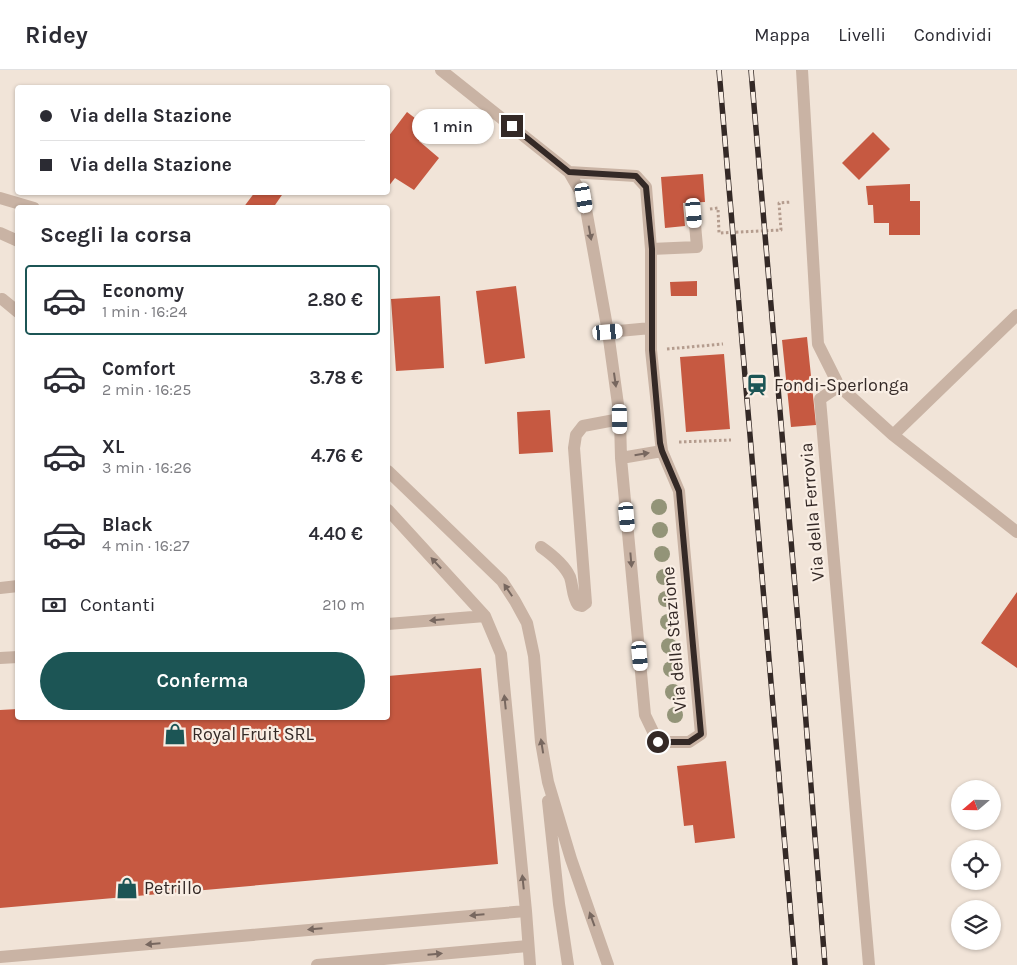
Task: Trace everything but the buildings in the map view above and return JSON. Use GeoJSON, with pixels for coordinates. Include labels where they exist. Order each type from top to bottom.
{"type":"FeatureCollection","features":[{"type":"Feature","properties":{"kind":"street","name":"Via della Stazione"},"geometry":{"type":"LineString","coordinates":[[440,70],[569,172],[584,198],[608,332],[620,419],[645,715],[658,742],[689,742],[701,734],[679,491],[661,447],[652,350],[652,249],[646,187],[636,176],[569,172]]}},
{"type":"Feature","properties":{"kind":"street"},"geometry":{"type":"LineString","coordinates":[[802,70],[818,344],[839,386],[893,435],[1017,532]]}},
{"type":"Feature","properties":{"kind":"street"},"geometry":{"type":"LineString","coordinates":[[0,198],[24,205]]}},
{"type":"Feature","properties":{"kind":"street"},"geometry":{"type":"LineString","coordinates":[[652,249],[697,247],[694,213]]}},
{"type":"Feature","properties":{"kind":"street"},"geometry":{"type":"LineString","coordinates":[[0,233],[15,240]]}},
{"type":"Feature","properties":{"kind":"street"},"geometry":{"type":"LineString","coordinates":[[1,299],[15,300]]}},
{"type":"Feature","properties":{"kind":"street"},"geometry":{"type":"LineString","coordinates":[[1,299],[15,305]]}},
{"type":"Feature","properties":{"kind":"street"},"geometry":{"type":"LineString","coordinates":[[1,299],[15,310]]}},
{"type":"Feature","properties":{"kind":"street"},"geometry":{"type":"LineString","coordinates":[[893,435],[1017,315]]}},
{"type":"Feature","properties":{"kind":"street"},"geometry":{"type":"LineString","coordinates":[[608,332],[651,328]]}},
{"type":"Feature","properties":{"kind":"street","name":"Via della Ferrovia"},"geometry":{"type":"LineString","coordinates":[[839,386],[820,399],[868,965]]}},
{"type":"Feature","properties":{"kind":"street"},"geometry":{"type":"LineString","coordinates":[[541,547],[554,556],[569,576],[575,600],[578,605],[582,606],[586,602],[574,448],[576,435],[583,426],[620,419]]}},
{"type":"Feature","properties":{"kind":"street"},"geometry":{"type":"LineString","coordinates":[[622,458],[661,447]]}},
{"type":"Feature","properties":{"kind":"street"},"geometry":{"type":"LineString","coordinates":[[390,474],[502,581],[527,623],[534,656],[541,742],[548,782],[571,859],[608,965]]}},
{"type":"Feature","properties":{"kind":"street"},"geometry":{"type":"LineString","coordinates":[[390,512],[485,616],[501,654],[530,965]]}},
{"type":"Feature","properties":{"kind":"street"},"geometry":{"type":"LineString","coordinates":[[0,588],[15,586]]}},
{"type":"Feature","properties":{"kind":"street"},"geometry":{"type":"LineString","coordinates":[[390,624],[485,616]]}},
{"type":"Feature","properties":{"kind":"street"},"geometry":{"type":"LineString","coordinates":[[0,658],[15,656]]}},
{"type":"Feature","properties":{"kind":"street"},"geometry":{"type":"LineString","coordinates":[[548,782],[548,808],[568,965]]}},
{"type":"Feature","properties":{"kind":"street"},"geometry":{"type":"LineString","coordinates":[[0,957],[526,911]]}},
{"type":"Feature","properties":{"kind":"street"},"geometry":{"type":"LineString","coordinates":[[317,965],[528,946]]}},
{"type":"Feature","properties":{"kind":"path"},"geometry":{"type":"LineString","coordinates":[[720,233],[781,230],[779,203],[791,202],[792,210]]}},
{"type":"Feature","properties":{"kind":"path"},"geometry":{"type":"LineString","coordinates":[[652,350],[723,344]]}},
{"type":"Feature","properties":{"kind":"path"},"geometry":{"type":"LineString","coordinates":[[661,447],[731,440]]}},
{"type":"Feature","properties":{"kind":"railway"},"geometry":{"type":"LineString","coordinates":[[719,70],[795,965]]}},
{"type":"Feature","properties":{"kind":"railway"},"geometry":{"type":"LineString","coordinates":[[751,70],[825,965]]}},
{"type":"Feature","properties":{"kind":"place","name":"Fondi-Sperlonga"},"geometry":{"type":"Point","coordinates":[757,385]}},
{"type":"Feature","properties":{"kind":"place","name":"Royal Fruit SRL"},"geometry":{"type":"Point","coordinates":[175,734]}},
{"type":"Feature","properties":{"kind":"place","name":"Petrillo"},"geometry":{"type":"Point","coordinates":[127,888]}},
{"type":"Feature","properties":{"kind":"route"},"geometry":{"type":"LineString","coordinates":[[512,126],[569,172],[636,176],[646,187],[652,249],[652,350],[660,443],[679,491],[701,734],[689,742],[658,742]]}}]}
